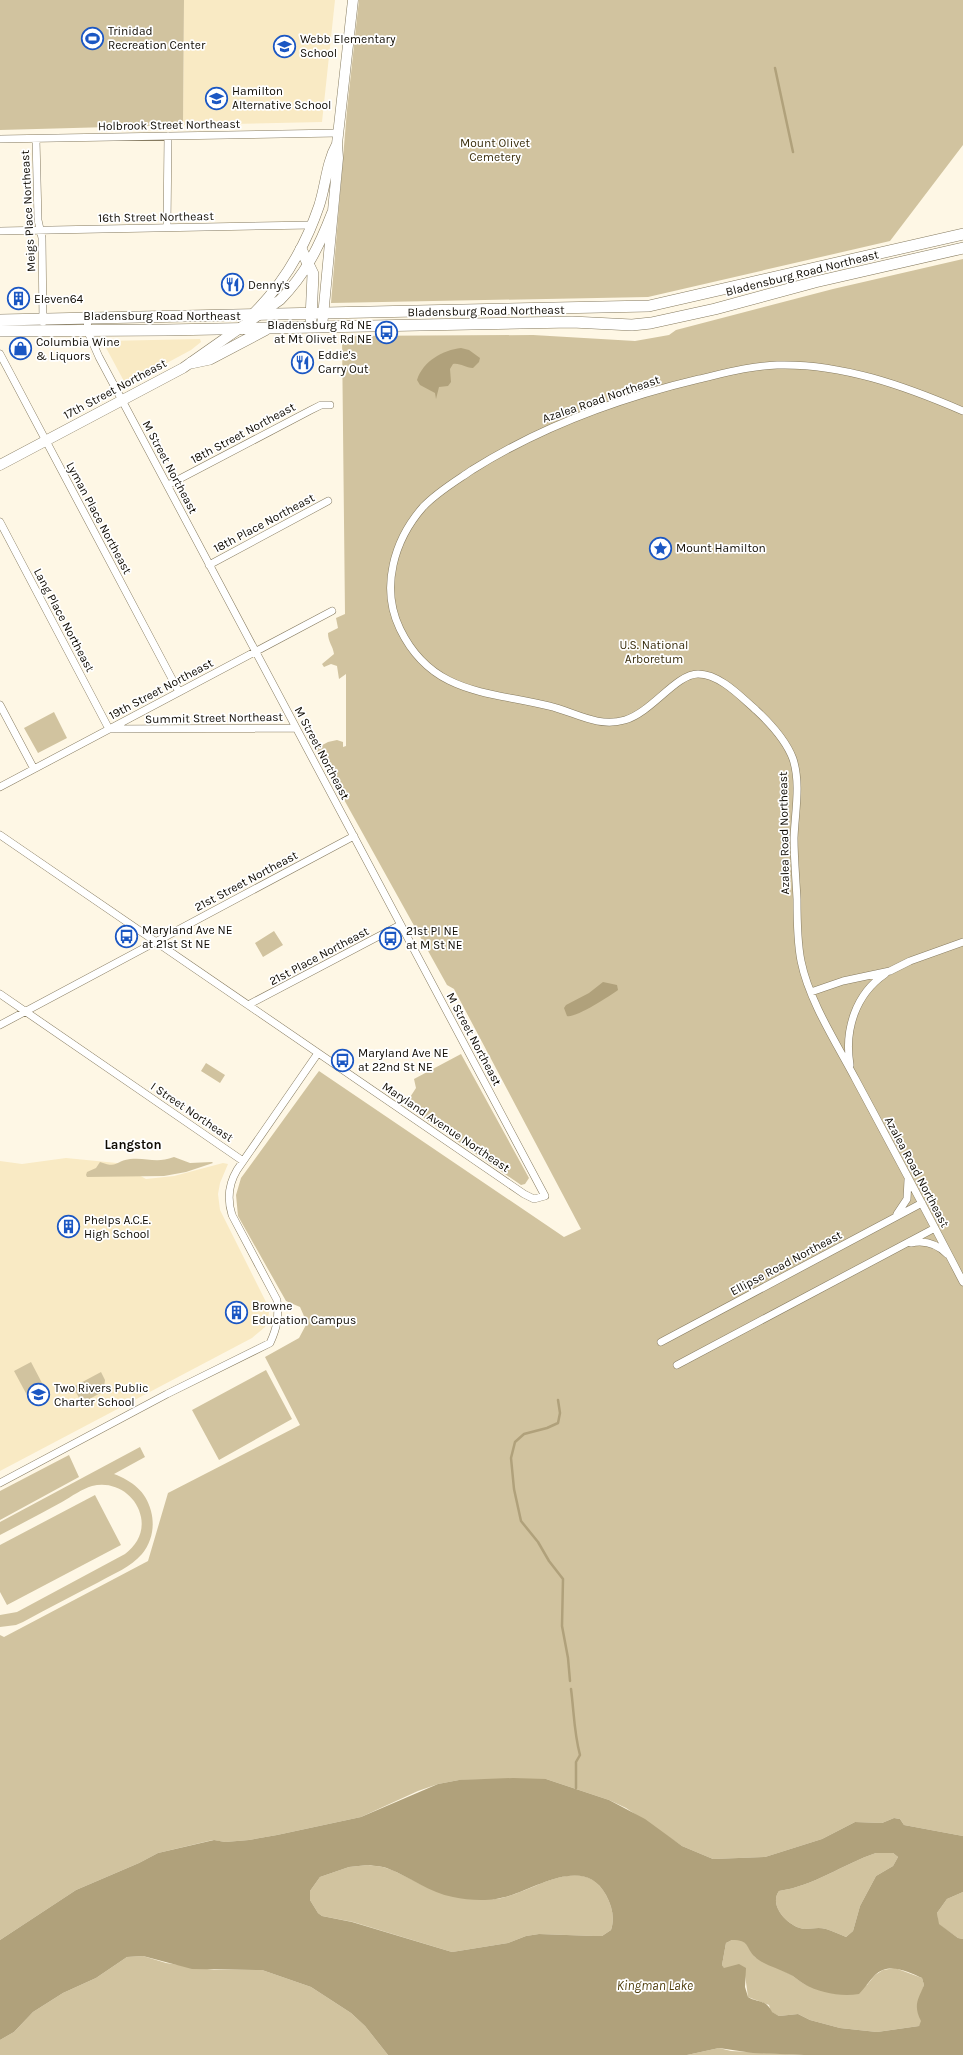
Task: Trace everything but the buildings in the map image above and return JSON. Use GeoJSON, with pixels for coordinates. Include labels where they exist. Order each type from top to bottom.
{"type":"FeatureCollection","features":[{"type":"Feature","properties":{"kind":"main road"},"geometry":{"type":"LineString","coordinates":[[317,313],[332,213],[338,158],[338,133],[352,0]]}},
{"type":"Feature","properties":{"kind":"main road"},"geometry":{"type":"LineString","coordinates":[[258,313],[290,269],[301,249],[319,204],[330,157],[337,144]]}},
{"type":"Feature","properties":{"kind":"main road"},"geometry":{"type":"LineString","coordinates":[[258,313],[291,289],[309,264],[322,241],[332,213]]}},
{"type":"Feature","properties":{"kind":"main road","name":"Bladensburg Road Northeast"},"geometry":{"type":"LineString","coordinates":[[88,324],[258,313],[464,311],[649,306],[963,234]]}},
{"type":"Feature","properties":{"kind":"main road"},"geometry":{"type":"LineString","coordinates":[[934,241],[938,253]]}},
{"type":"Feature","properties":{"kind":"main road","name":"Bladensburg Road Northeast"},"geometry":{"type":"LineString","coordinates":[[0,320],[43,324],[238,329],[572,322],[632,325],[651,323],[715,309],[815,282],[963,248]]}},
{"type":"Feature","properties":{"kind":"main road"},"geometry":{"type":"LineString","coordinates":[[301,249],[313,274],[317,327]]}},
{"type":"Feature","properties":{"kind":"main road"},"geometry":{"type":"LineString","coordinates":[[428,311],[428,325]]}},
{"type":"Feature","properties":{"kind":"main road"},"geometry":{"type":"LineString","coordinates":[[464,311],[464,324]]}},
{"type":"Feature","properties":{"kind":"main road","name":"17th Street Northeast"},"geometry":{"type":"LineString","coordinates":[[0,465],[191,363],[258,313]]}},
{"type":"Feature","properties":{"kind":"main road","name":"Bladensburg Road Northeast"},"geometry":{"type":"LineString","coordinates":[[0,331],[43,324]]}},
{"type":"Feature","properties":{"kind":"main road"},"geometry":{"type":"LineString","coordinates":[[191,363],[210,359],[268,329]]}},
{"type":"Feature","properties":{"kind":"street","name":"Holbrook Street Northeast"},"geometry":{"type":"LineString","coordinates":[[0,140],[338,133]]}},
{"type":"Feature","properties":{"kind":"street"},"geometry":{"type":"LineString","coordinates":[[167,227],[168,136]]}},
{"type":"Feature","properties":{"kind":"street","name":"Meigs Place Northeast"},"geometry":{"type":"LineString","coordinates":[[36,139],[43,324]]}},
{"type":"Feature","properties":{"kind":"street","name":"16th Street Northeast"},"geometry":{"type":"LineString","coordinates":[[0,231],[312,224]]}},
{"type":"Feature","properties":{"kind":"street","name":"M Street Northeast"},"geometry":{"type":"LineString","coordinates":[[88,324],[122,400],[544,1196]]}},
{"type":"Feature","properties":{"kind":"street","name":"Lyman Place Northeast"},"geometry":{"type":"LineString","coordinates":[[0,354],[179,692]]}},
{"type":"Feature","properties":{"kind":"street","name":"Azalea Road Northeast"},"geometry":{"type":"LineString","coordinates":[[963,411],[877,380],[838,370],[812,366],[761,366],[674,385],[634,397],[566,421],[521,441],[484,463],[441,492],[422,508],[406,534],[394,562],[390,579],[390,596],[400,629],[411,647],[424,662],[438,674],[455,683],[496,697],[551,706],[593,721],[608,723],[624,720],[640,714],[681,679],[690,675],[700,674],[723,683],[767,721],[787,748],[795,770],[797,790],[794,846],[799,945],[802,967],[811,992],[852,1073],[963,1282]]}},
{"type":"Feature","properties":{"kind":"street","name":"18th Street Northeast"},"geometry":{"type":"LineString","coordinates":[[168,485],[321,405],[330,405]]}},
{"type":"Feature","properties":{"kind":"street","name":"18th Place Northeast"},"geometry":{"type":"LineString","coordinates":[[209,565],[328,501]]}},
{"type":"Feature","properties":{"kind":"street","name":"Lang Place Northeast"},"geometry":{"type":"LineString","coordinates":[[0,522],[109,729]]}},
{"type":"Feature","properties":{"kind":"street","name":"19th Street Northeast"},"geometry":{"type":"LineString","coordinates":[[0,787],[332,612]]}},
{"type":"Feature","properties":{"kind":"street"},"geometry":{"type":"LineString","coordinates":[[0,705],[34,769]]}},
{"type":"Feature","properties":{"kind":"street","name":"Summit Street Northeast"},"geometry":{"type":"LineString","coordinates":[[109,729],[296,728]]}},
{"type":"Feature","properties":{"kind":"street","name":"Maryland Avenue Northeast"},"geometry":{"type":"LineString","coordinates":[[0,835],[524,1194],[534,1199],[544,1196]]}},
{"type":"Feature","properties":{"kind":"street","name":"21st Street Northeast"},"geometry":{"type":"LineString","coordinates":[[0,1024],[354,836]]}},
{"type":"Feature","properties":{"kind":"street","name":"21st Place Northeast"},"geometry":{"type":"LineString","coordinates":[[248,1005],[400,925]]}},
{"type":"Feature","properties":{"kind":"street"},"geometry":{"type":"LineString","coordinates":[[811,992],[843,981],[890,971],[910,961],[963,942]]}},
{"type":"Feature","properties":{"kind":"street","name":"Azalea Road Northeast"},"geometry":{"type":"LineString","coordinates":[[852,1073],[849,1045],[852,1017],[856,1007],[868,989],[890,971]]}},
{"type":"Feature","properties":{"kind":"street","name":"I Street Northeast"},"geometry":{"type":"LineString","coordinates":[[0,994],[243,1161]]}},
{"type":"Feature","properties":{"kind":"street"},"geometry":{"type":"LineString","coordinates":[[0,1482],[167,1394],[270,1343],[277,1326],[277,1300],[236,1223],[228,1198],[230,1184],[243,1161],[318,1053]]}},
{"type":"Feature","properties":{"kind":"street"},"geometry":{"type":"LineString","coordinates":[[892,1219],[904,1206],[908,1178]]}},
{"type":"Feature","properties":{"kind":"street","name":"Ellipse Road Northeast"},"geometry":{"type":"LineString","coordinates":[[661,1342],[922,1203]]}},
{"type":"Feature","properties":{"kind":"street"},"geometry":{"type":"LineString","coordinates":[[677,1365],[935,1228]]}},
{"type":"Feature","properties":{"kind":"street"},"geometry":{"type":"LineString","coordinates":[[905,1244],[913,1242],[930,1243],[937,1246],[949,1255]]}},
{"type":"Feature","properties":{"kind":"shaded area"},"geometry":{"type":"Polygon","coordinates":[[[184,0],[335,0],[322,122],[183,125],[184,0]]]}},
{"type":"Feature","properties":{"kind":"shaded area"},"geometry":{"type":"Polygon","coordinates":[[[200,339],[201,342],[191,350],[126,385],[104,344],[105,341],[200,339]]]}},
{"type":"Feature","properties":{"kind":"shaded area"},"geometry":{"type":"Polygon","coordinates":[[[66,1158],[117,1163],[146,1179],[174,1176],[223,1163],[228,1164],[220,1183],[218,1194],[220,1210],[266,1302],[269,1312],[268,1320],[265,1327],[252,1338],[0,1471],[0,1161],[22,1164],[66,1158]]]}},
{"type":"Feature","properties":{"kind":"green space","name":"Trinidad Recreation Center"},"geometry":{"type":"Polygon","coordinates":[[[0,0],[184,0],[183,125],[0,130],[0,0]]]}},
{"type":"Feature","properties":{"kind":"green space","name":"Mount Olivet Cemetery"},"geometry":{"type":"Polygon","coordinates":[[[359,0],[963,0],[963,145],[890,241],[648,297],[331,303],[347,110],[359,0]]]}},
{"type":"Feature","properties":{"kind":"green space","name":"U.S. National Arboretum"},"geometry":{"type":"Polygon","coordinates":[[[963,259],[963,1836],[904,1825],[900,1819],[894,1818],[882,1823],[855,1822],[822,1839],[765,1857],[713,1859],[682,1846],[626,1808],[609,1800],[546,1779],[459,1780],[438,1784],[418,1791],[361,1817],[249,1840],[225,1842],[213,1840],[158,1853],[139,1863],[76,1890],[0,1940],[0,1635],[4,1637],[148,1561],[168,1493],[300,1425],[265,1357],[299,1338],[307,1323],[300,1307],[286,1301],[238,1216],[236,1195],[241,1178],[319,1071],[564,1237],[581,1229],[454,989],[447,985],[317,751],[317,748],[328,742],[337,740],[343,742],[343,747],[346,746],[346,674],[339,679],[337,666],[331,664],[324,667],[322,664],[334,654],[328,633],[338,628],[336,618],[345,614],[342,336],[533,335],[635,341],[669,335],[676,330],[833,289],[963,259]]]}},
{"type":"Feature","properties":{"kind":"green space"},"geometry":{"type":"Polygon","coordinates":[[[54,712],[67,738],[38,753],[24,728],[54,712]]]}},
{"type":"Feature","properties":{"kind":"green space"},"geometry":{"type":"Polygon","coordinates":[[[274,931],[283,945],[263,957],[255,943],[274,931]]]}},
{"type":"Feature","properties":{"kind":"green space"},"geometry":{"type":"Polygon","coordinates":[[[461,1054],[529,1178],[525,1184],[521,1185],[405,1105],[416,1088],[414,1079],[461,1054]]]}},
{"type":"Feature","properties":{"kind":"green space"},"geometry":{"type":"Polygon","coordinates":[[[206,1063],[225,1075],[220,1083],[201,1071],[206,1063]]]}},
{"type":"Feature","properties":{"kind":"green space"},"geometry":{"type":"Polygon","coordinates":[[[174,1157],[190,1163],[213,1163],[186,1172],[164,1176],[87,1177],[86,1175],[87,1172],[96,1168],[100,1162],[114,1165],[130,1159],[162,1160],[174,1157]]]}},
{"type":"Feature","properties":{"kind":"green space"},"geometry":{"type":"Polygon","coordinates":[[[31,1362],[42,1383],[39,1390],[28,1397],[14,1371],[31,1362]]]}},
{"type":"Feature","properties":{"kind":"green space"},"geometry":{"type":"Polygon","coordinates":[[[266,1370],[292,1419],[219,1460],[192,1410],[266,1370]]]}},
{"type":"Feature","properties":{"kind":"green space"},"geometry":{"type":"Polygon","coordinates":[[[101,1372],[105,1380],[104,1388],[106,1390],[82,1403],[73,1387],[101,1372]]]}},
{"type":"Feature","properties":{"kind":"green space"},"geometry":{"type":"Polygon","coordinates":[[[140,1447],[145,1457],[114,1474],[127,1480],[142,1492],[149,1504],[153,1528],[148,1544],[142,1554],[133,1563],[122,1570],[23,1622],[16,1625],[0,1627],[0,1615],[17,1612],[125,1554],[133,1547],[139,1538],[142,1523],[139,1509],[130,1496],[116,1487],[108,1485],[92,1486],[81,1491],[0,1535],[0,1522],[140,1447]]]}},
{"type":"Feature","properties":{"kind":"green space"},"geometry":{"type":"Polygon","coordinates":[[[69,1455],[79,1477],[0,1520],[0,1491],[69,1455]]]}},
{"type":"Feature","properties":{"kind":"green space"},"geometry":{"type":"Polygon","coordinates":[[[95,1495],[121,1545],[7,1605],[0,1592],[0,1545],[95,1495]]]}},
{"type":"Feature","properties":{"kind":"green space"},"geometry":{"type":"Polygon","coordinates":[[[876,1853],[893,1853],[898,1857],[893,1866],[876,1876],[860,1906],[853,1931],[846,1937],[826,1929],[804,1929],[798,1927],[787,1920],[778,1909],[776,1897],[779,1891],[816,1880],[876,1853]]]}},
{"type":"Feature","properties":{"kind":"green space"},"geometry":{"type":"Polygon","coordinates":[[[368,1865],[386,1868],[435,1890],[493,1899],[509,1896],[554,1879],[569,1876],[583,1876],[595,1882],[606,1895],[612,1912],[613,1921],[611,1930],[602,1936],[539,1934],[526,1936],[508,1943],[452,1952],[353,1922],[322,1916],[318,1913],[310,1900],[310,1891],[320,1877],[349,1867],[368,1865]]]}},
{"type":"Feature","properties":{"kind":"green space"},"geometry":{"type":"Polygon","coordinates":[[[963,1892],[963,1939],[958,1938],[938,1924],[937,1913],[947,1899],[963,1892]]]}},
{"type":"Feature","properties":{"kind":"green space"},"geometry":{"type":"Polygon","coordinates":[[[732,1940],[741,1940],[746,1943],[755,1957],[790,1974],[804,1984],[836,1994],[867,1985],[875,1975],[883,1970],[895,1968],[922,1978],[924,1985],[920,1998],[919,2012],[922,2021],[919,2026],[877,2032],[840,2028],[810,2020],[798,2014],[779,2016],[771,2012],[769,2005],[748,1997],[745,1975],[739,1965],[724,1969],[722,1965],[726,1943],[732,1940]]]}},
{"type":"Feature","properties":{"kind":"green space"},"geometry":{"type":"Polygon","coordinates":[[[143,1956],[166,1963],[214,1970],[262,1970],[311,1987],[351,2013],[365,2026],[388,2055],[0,2055],[0,2040],[14,2032],[33,2012],[63,1993],[96,1978],[127,1957],[143,1956]]]}},
{"type":"Feature","properties":{"kind":"green space"},"geometry":{"type":"Polygon","coordinates":[[[719,2048],[731,2051],[804,2055],[687,2055],[719,2048]]]}},
{"type":"Feature","properties":{"kind":"water"},"geometry":{"type":"Polygon","coordinates":[[[461,348],[469,350],[480,358],[479,362],[473,368],[453,364],[450,369],[451,382],[448,386],[439,387],[436,399],[435,393],[420,385],[417,380],[420,373],[434,358],[447,351],[461,348]]]}},
{"type":"Feature","properties":{"kind":"water"},"geometry":{"type":"Polygon","coordinates":[[[603,982],[617,985],[618,990],[584,1011],[567,1016],[564,1008],[566,1005],[589,993],[603,982]]]}},
{"type":"Feature","properties":{"kind":"water","name":"Kingman Lake"},"geometry":{"type":"Polygon","coordinates":[[[513,1778],[546,1779],[609,1800],[645,1819],[682,1846],[713,1859],[765,1857],[822,1839],[855,1822],[882,1823],[894,1818],[900,1819],[904,1825],[963,1836],[963,1892],[947,1899],[937,1913],[939,1924],[958,1938],[963,1939],[963,2055],[804,2055],[753,2053],[719,2048],[687,2055],[388,2055],[365,2026],[351,2013],[311,1987],[262,1970],[192,1969],[143,1956],[127,1957],[96,1978],[63,1993],[33,2012],[14,2032],[0,2040],[0,1940],[76,1890],[139,1863],[158,1853],[214,1840],[225,1842],[249,1840],[361,1817],[438,1784],[459,1780],[513,1778]],[[876,1853],[816,1880],[779,1891],[776,1897],[778,1909],[787,1920],[798,1927],[804,1929],[826,1929],[846,1937],[853,1931],[860,1906],[876,1876],[893,1866],[898,1857],[893,1853],[876,1853]],[[368,1865],[349,1867],[320,1877],[310,1891],[310,1900],[318,1913],[322,1916],[352,1922],[452,1952],[508,1943],[526,1936],[539,1934],[602,1936],[611,1930],[612,1926],[612,1912],[606,1895],[596,1882],[583,1876],[569,1876],[554,1879],[509,1896],[496,1899],[474,1900],[453,1897],[436,1892],[384,1867],[368,1865]],[[732,1940],[726,1943],[722,1965],[724,1968],[739,1964],[746,1968],[745,1987],[748,1997],[764,2003],[772,2012],[779,2016],[798,2014],[810,2020],[840,2028],[877,2032],[919,2026],[921,2021],[917,2011],[917,2003],[924,1985],[922,1978],[911,1973],[892,1968],[886,1969],[875,1975],[859,1994],[831,1994],[810,1987],[791,1975],[763,1962],[755,1957],[742,1941],[732,1940]]]}},
{"type":"Feature","properties":{"kind":"waterway"},"geometry":{"type":"LineString","coordinates":[[775,68],[793,152]]}},
{"type":"Feature","properties":{"kind":"waterway"},"geometry":{"type":"LineString","coordinates":[[558,1400],[560,1413],[558,1423],[547,1428],[524,1434],[515,1442],[511,1458],[514,1489],[521,1521],[538,1542],[549,1561],[563,1579],[562,1626],[568,1658],[570,1681]]}},
{"type":"Feature","properties":{"kind":"waterway"},"geometry":{"type":"LineString","coordinates":[[571,1689],[575,1731],[580,1755],[576,1762],[576,1788]]}},
{"type":"Feature","properties":{"kind":"place","name":"Trinidad Recreation Center"},"geometry":{"type":"Point","coordinates":[92,38]}},
{"type":"Feature","properties":{"kind":"place","name":"Webb Elementary School"},"geometry":{"type":"Point","coordinates":[284,46]}},
{"type":"Feature","properties":{"kind":"place","name":"Hamilton Alternative School"},"geometry":{"type":"Point","coordinates":[217,98]}},
{"type":"Feature","properties":{"kind":"place","name":"Denny's"},"geometry":{"type":"Point","coordinates":[232,285]}},
{"type":"Feature","properties":{"kind":"place","name":"Eleven64"},"geometry":{"type":"Point","coordinates":[18,299]}},
{"type":"Feature","properties":{"kind":"place","name":"Bladensburg Rd NE at Mt Olivet Rd NE"},"geometry":{"type":"Point","coordinates":[387,332]}},
{"type":"Feature","properties":{"kind":"place","name":"Columbia Wine & Liquors"},"geometry":{"type":"Point","coordinates":[21,349]}},
{"type":"Feature","properties":{"kind":"place","name":"Eddie's Carry Out"},"geometry":{"type":"Point","coordinates":[302,362]}},
{"type":"Feature","properties":{"kind":"place","name":"Mount Hamilton"},"geometry":{"type":"Point","coordinates":[661,548]}},
{"type":"Feature","properties":{"kind":"place","name":"Maryland Ave NE at 21st St NE"},"geometry":{"type":"Point","coordinates":[126,937]}},
{"type":"Feature","properties":{"kind":"place","name":"21st Pl NE at M St NE"},"geometry":{"type":"Point","coordinates":[390,938]}},
{"type":"Feature","properties":{"kind":"place","name":"Maryland Ave NE at 22nd St NE"},"geometry":{"type":"Point","coordinates":[343,1060]}},
{"type":"Feature","properties":{"kind":"place","name":"Phelps A.C.E. High School"},"geometry":{"type":"Point","coordinates":[69,1227]}},
{"type":"Feature","properties":{"kind":"place","name":"Browne Education Campus"},"geometry":{"type":"Point","coordinates":[236,1313]}},
{"type":"Feature","properties":{"kind":"place","name":"Two Rivers Public Charter School"},"geometry":{"type":"Point","coordinates":[39,1395]}},
{"type":"Feature","properties":{"kind":"district","name":"Langston"},"geometry":{"type":"Point","coordinates":[133,1144]}}]}
